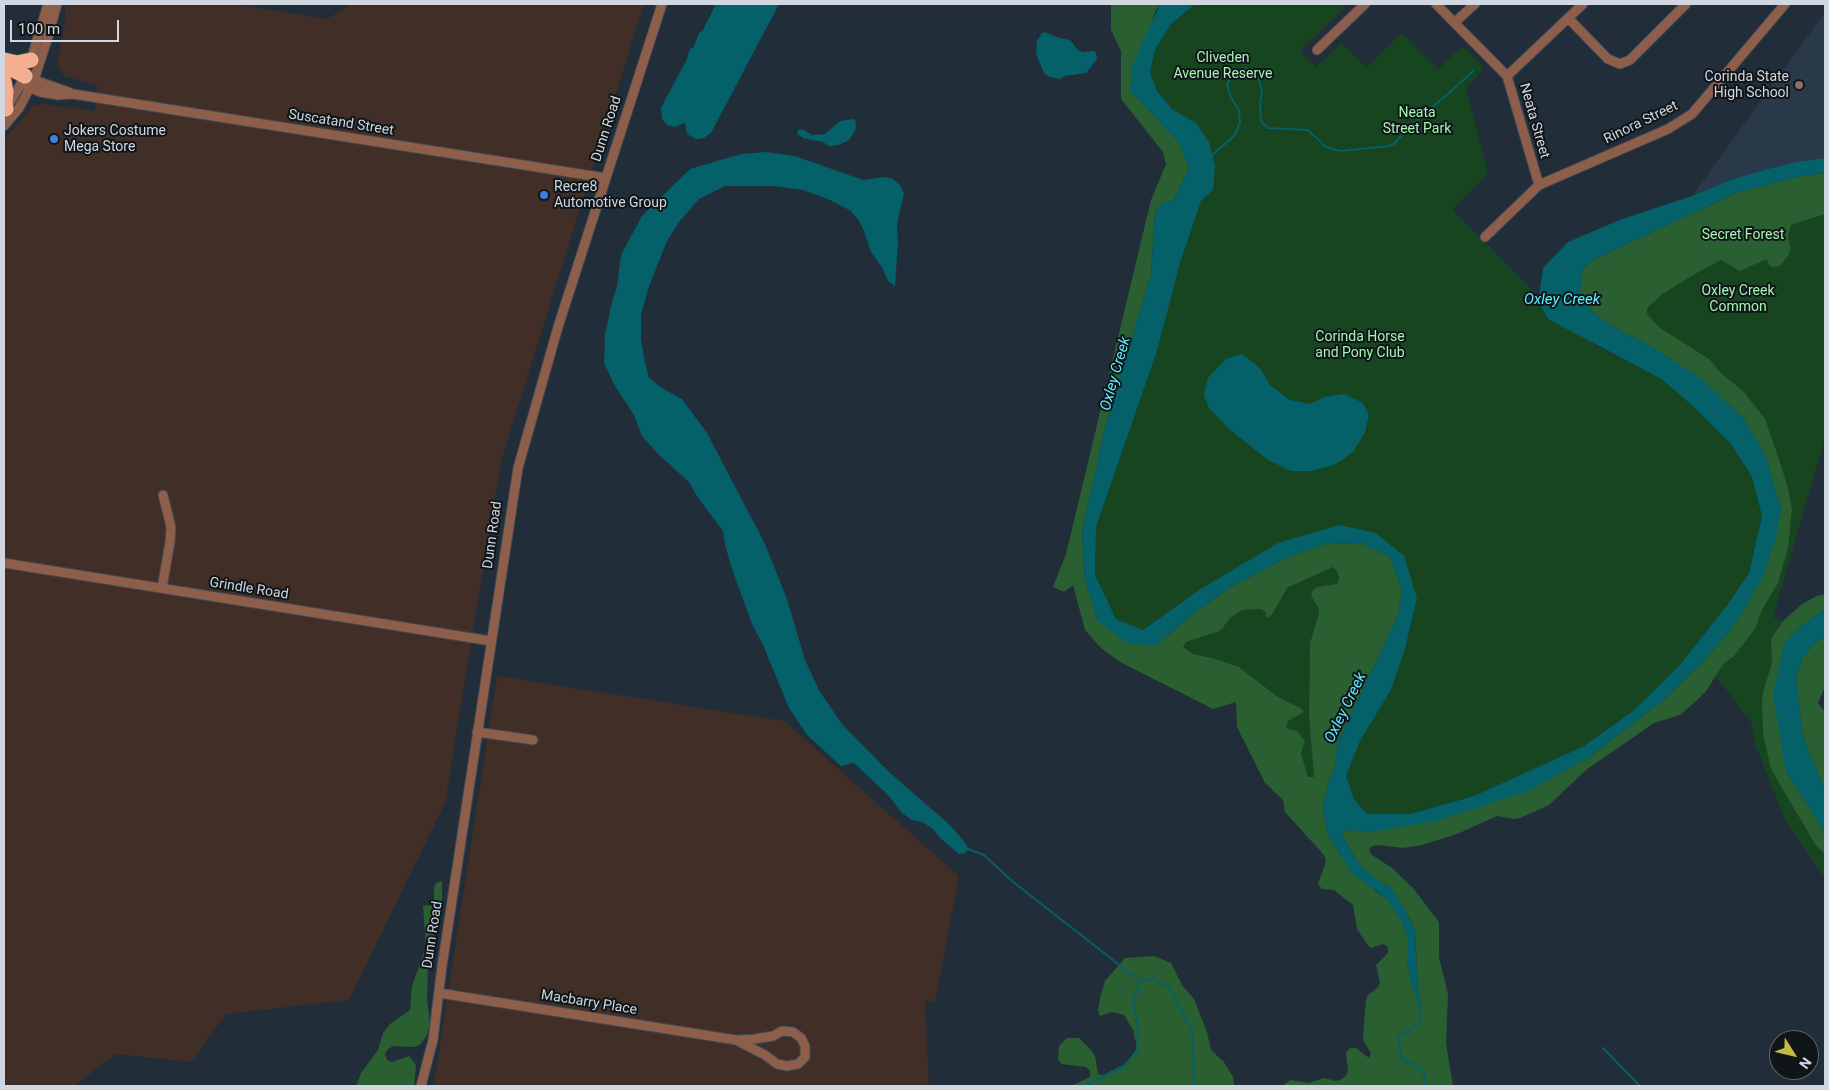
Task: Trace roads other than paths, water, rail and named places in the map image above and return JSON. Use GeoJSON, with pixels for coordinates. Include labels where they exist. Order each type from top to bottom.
{"type":"FeatureCollection","features":[{"type":"Feature","properties":{"kind":"highway"},"geometry":{"type":"LineString","coordinates":[[4,60],[17,63],[31,60]]}},
{"type":"Feature","properties":{"kind":"highway"},"geometry":{"type":"LineString","coordinates":[[4,65],[28,82]]}},
{"type":"Feature","properties":{"kind":"highway"},"geometry":{"type":"LineString","coordinates":[[5,110],[6,92],[4,79],[28,82]]}},
{"type":"Feature","properties":{"kind":"street"},"geometry":{"type":"LineString","coordinates":[[5,110],[28,82],[31,60],[48,4]]}},
{"type":"Feature","properties":{"kind":"street"},"geometry":{"type":"LineString","coordinates":[[4,126],[19,108],[28,82],[47,40],[56,4]]}},
{"type":"Feature","properties":{"kind":"street","name":"Dunn Road"},"geometry":{"type":"LineString","coordinates":[[421,1086],[429,1059],[518,468],[558,327],[662,4]]}},
{"type":"Feature","properties":{"kind":"street"},"geometry":{"type":"LineString","coordinates":[[1316,50],[1365,4]]}},
{"type":"Feature","properties":{"kind":"street","name":"Neata Street"},"geometry":{"type":"LineString","coordinates":[[1436,4],[1507,76],[1539,185]]}},
{"type":"Feature","properties":{"kind":"street"},"geometry":{"type":"LineString","coordinates":[[1454,22],[1475,4]]}},
{"type":"Feature","properties":{"kind":"street"},"geometry":{"type":"LineString","coordinates":[[1507,76],[1582,4]]}},
{"type":"Feature","properties":{"kind":"street"},"geometry":{"type":"LineString","coordinates":[[1568,18],[1608,59],[1620,64],[1630,60],[1686,4]]}},
{"type":"Feature","properties":{"kind":"street","name":"Rinora Street"},"geometry":{"type":"LineString","coordinates":[[1485,237],[1539,185],[1681,122],[1692,114],[1786,4]]}},
{"type":"Feature","properties":{"kind":"street","name":"Suscatand Street"},"geometry":{"type":"LineString","coordinates":[[28,82],[73,94],[606,178]]}},
{"type":"Feature","properties":{"kind":"street"},"geometry":{"type":"LineString","coordinates":[[162,588],[171,527],[163,495]]}},
{"type":"Feature","properties":{"kind":"street","name":"Grindle Road"},"geometry":{"type":"LineString","coordinates":[[4,563],[491,641]]}},
{"type":"Feature","properties":{"kind":"street"},"geometry":{"type":"LineString","coordinates":[[478,732],[534,740]]}},
{"type":"Feature","properties":{"kind":"street","name":"Macbarry Place"},"geometry":{"type":"LineString","coordinates":[[439,993],[736,1040],[773,1036],[782,1031],[793,1032],[801,1038],[805,1046],[805,1057],[798,1064],[787,1066],[777,1064],[765,1055],[736,1040]]}},
{"type":"Feature","properties":{"kind":"water"},"geometry":{"type":"Polygon","coordinates":[[[716,4],[779,4],[711,133],[704,138],[696,139],[687,134],[685,123],[675,127],[667,125],[662,119],[661,108],[691,48],[693,48],[700,31],[702,32],[716,4]]]}},
{"type":"Feature","properties":{"kind":"water","name":"Oxley Creek"},"geometry":{"type":"Polygon","coordinates":[[[1160,4],[1195,4],[1171,24],[1155,50],[1150,73],[1157,91],[1172,109],[1196,123],[1209,142],[1215,166],[1213,190],[1201,201],[1180,263],[1157,351],[1096,527],[1095,575],[1116,619],[1143,630],[1199,590],[1278,543],[1339,525],[1376,533],[1404,556],[1417,598],[1405,649],[1391,690],[1360,741],[1346,776],[1354,799],[1367,814],[1410,814],[1474,796],[1584,746],[1633,711],[1679,666],[1728,604],[1749,573],[1762,516],[1752,477],[1731,444],[1663,380],[1548,319],[1540,304],[1539,297],[1543,268],[1568,242],[1622,219],[1692,196],[1733,179],[1796,162],[1825,158],[1825,173],[1801,176],[1736,193],[1591,261],[1583,269],[1580,290],[1593,312],[1608,324],[1650,346],[1699,377],[1743,418],[1765,455],[1781,509],[1776,537],[1764,574],[1746,607],[1729,632],[1704,661],[1661,702],[1588,758],[1528,791],[1436,821],[1370,832],[1353,830],[1344,832],[1342,837],[1357,861],[1370,875],[1391,888],[1406,911],[1415,932],[1418,988],[1422,1009],[1412,986],[1407,961],[1407,934],[1401,920],[1387,899],[1351,872],[1327,832],[1323,810],[1329,780],[1334,770],[1338,742],[1398,616],[1402,591],[1390,557],[1362,543],[1325,544],[1288,557],[1227,589],[1155,646],[1127,643],[1098,621],[1085,580],[1082,532],[1104,432],[1151,274],[1155,212],[1163,203],[1174,200],[1189,167],[1179,142],[1130,90],[1132,67],[1160,4]]]}},
{"type":"Feature","properties":{"kind":"water"},"geometry":{"type":"Polygon","coordinates":[[[1045,32],[1070,40],[1078,50],[1083,52],[1094,51],[1097,59],[1086,73],[1065,76],[1060,79],[1049,77],[1044,73],[1036,54],[1037,41],[1042,33],[1045,32]]]}},
{"type":"Feature","properties":{"kind":"water"},"geometry":{"type":"Polygon","coordinates":[[[855,120],[855,131],[849,140],[839,145],[829,146],[823,142],[803,138],[797,134],[798,130],[802,129],[812,135],[825,134],[840,121],[855,120]]]}},
{"type":"Feature","properties":{"kind":"water"},"geometry":{"type":"Polygon","coordinates":[[[766,152],[795,156],[863,180],[886,177],[893,179],[900,185],[904,194],[897,223],[898,242],[895,286],[888,281],[882,267],[871,252],[859,221],[851,211],[830,200],[803,190],[773,186],[725,186],[699,199],[679,222],[667,241],[649,286],[641,315],[641,339],[649,378],[682,399],[707,433],[765,544],[787,599],[805,660],[820,692],[842,724],[889,772],[951,826],[966,844],[968,849],[965,853],[959,854],[940,838],[932,828],[922,822],[912,820],[902,813],[889,796],[854,763],[841,766],[807,735],[789,708],[763,645],[752,624],[733,572],[723,531],[696,495],[689,482],[659,455],[642,436],[634,415],[615,386],[604,363],[605,334],[617,287],[621,255],[642,216],[690,169],[741,154],[766,152]]]}},
{"type":"Feature","properties":{"kind":"water"},"geometry":{"type":"Polygon","coordinates":[[[1242,354],[1260,368],[1270,385],[1290,400],[1310,404],[1325,397],[1345,394],[1363,403],[1369,415],[1365,432],[1353,452],[1336,464],[1312,471],[1291,471],[1268,460],[1229,429],[1209,408],[1204,395],[1208,378],[1226,359],[1242,354]]]}},
{"type":"Feature","properties":{"kind":"water"},"geometry":{"type":"Polygon","coordinates":[[[1825,609],[1825,638],[1820,639],[1802,658],[1796,681],[1803,737],[1825,791],[1825,833],[1786,771],[1773,694],[1785,642],[1798,629],[1825,609]]]}},
{"type":"Feature","properties":{"kind":"waterway"},"geometry":{"type":"LineString","coordinates":[[1210,157],[1234,136],[1240,123],[1239,110],[1231,98],[1227,84],[1234,72],[1245,68],[1258,76],[1262,91],[1260,104],[1261,121],[1268,128],[1308,130],[1326,147],[1340,151],[1388,146],[1394,144],[1401,136]]}},
{"type":"Feature","properties":{"kind":"waterway"},"geometry":{"type":"LineString","coordinates":[[1406,130],[1474,70]]}},
{"type":"Feature","properties":{"kind":"waterway"},"geometry":{"type":"LineString","coordinates":[[968,849],[984,855],[1012,881],[1141,982]]}},
{"type":"Feature","properties":{"kind":"waterway"},"geometry":{"type":"LineString","coordinates":[[1084,1086],[1123,1067],[1137,1051],[1138,1031],[1133,1001],[1141,982],[1153,978],[1169,988],[1192,1030],[1195,1086]]}},
{"type":"Feature","properties":{"kind":"waterway"},"geometry":{"type":"LineString","coordinates":[[1419,1001],[1420,1023],[1398,1037],[1401,1058],[1413,1064],[1425,1075],[1424,1086]]}},
{"type":"Feature","properties":{"kind":"waterway"},"geometry":{"type":"LineString","coordinates":[[1603,1048],[1640,1086]]}},
{"type":"Feature","properties":{"kind":"place","name":"Corinda State High School"},"geometry":{"type":"Point","coordinates":[1799,85]}},
{"type":"Feature","properties":{"kind":"place","name":"Jokers Costume Mega Store"},"geometry":{"type":"Point","coordinates":[54,139]}},
{"type":"Feature","properties":{"kind":"place","name":"Recre8 Automotive Group"},"geometry":{"type":"Point","coordinates":[544,195]}},
{"type":"Feature","properties":{"kind":"park label","name":"Cliveden Avenue Reserve"},"geometry":{"type":"Point","coordinates":[1223,66]}},
{"type":"Feature","properties":{"kind":"park label","name":"Neata Street Park"},"geometry":{"type":"Point","coordinates":[1417,122]}},
{"type":"Feature","properties":{"kind":"park label","name":"Secret Forest"},"geometry":{"type":"Point","coordinates":[1743,235]}},
{"type":"Feature","properties":{"kind":"park label","name":"Oxley Creek Common"},"geometry":{"type":"Point","coordinates":[1738,300]}},
{"type":"Feature","properties":{"kind":"park label","name":"Corinda Horse and Pony Club"},"geometry":{"type":"Point","coordinates":[1360,346]}}]}
